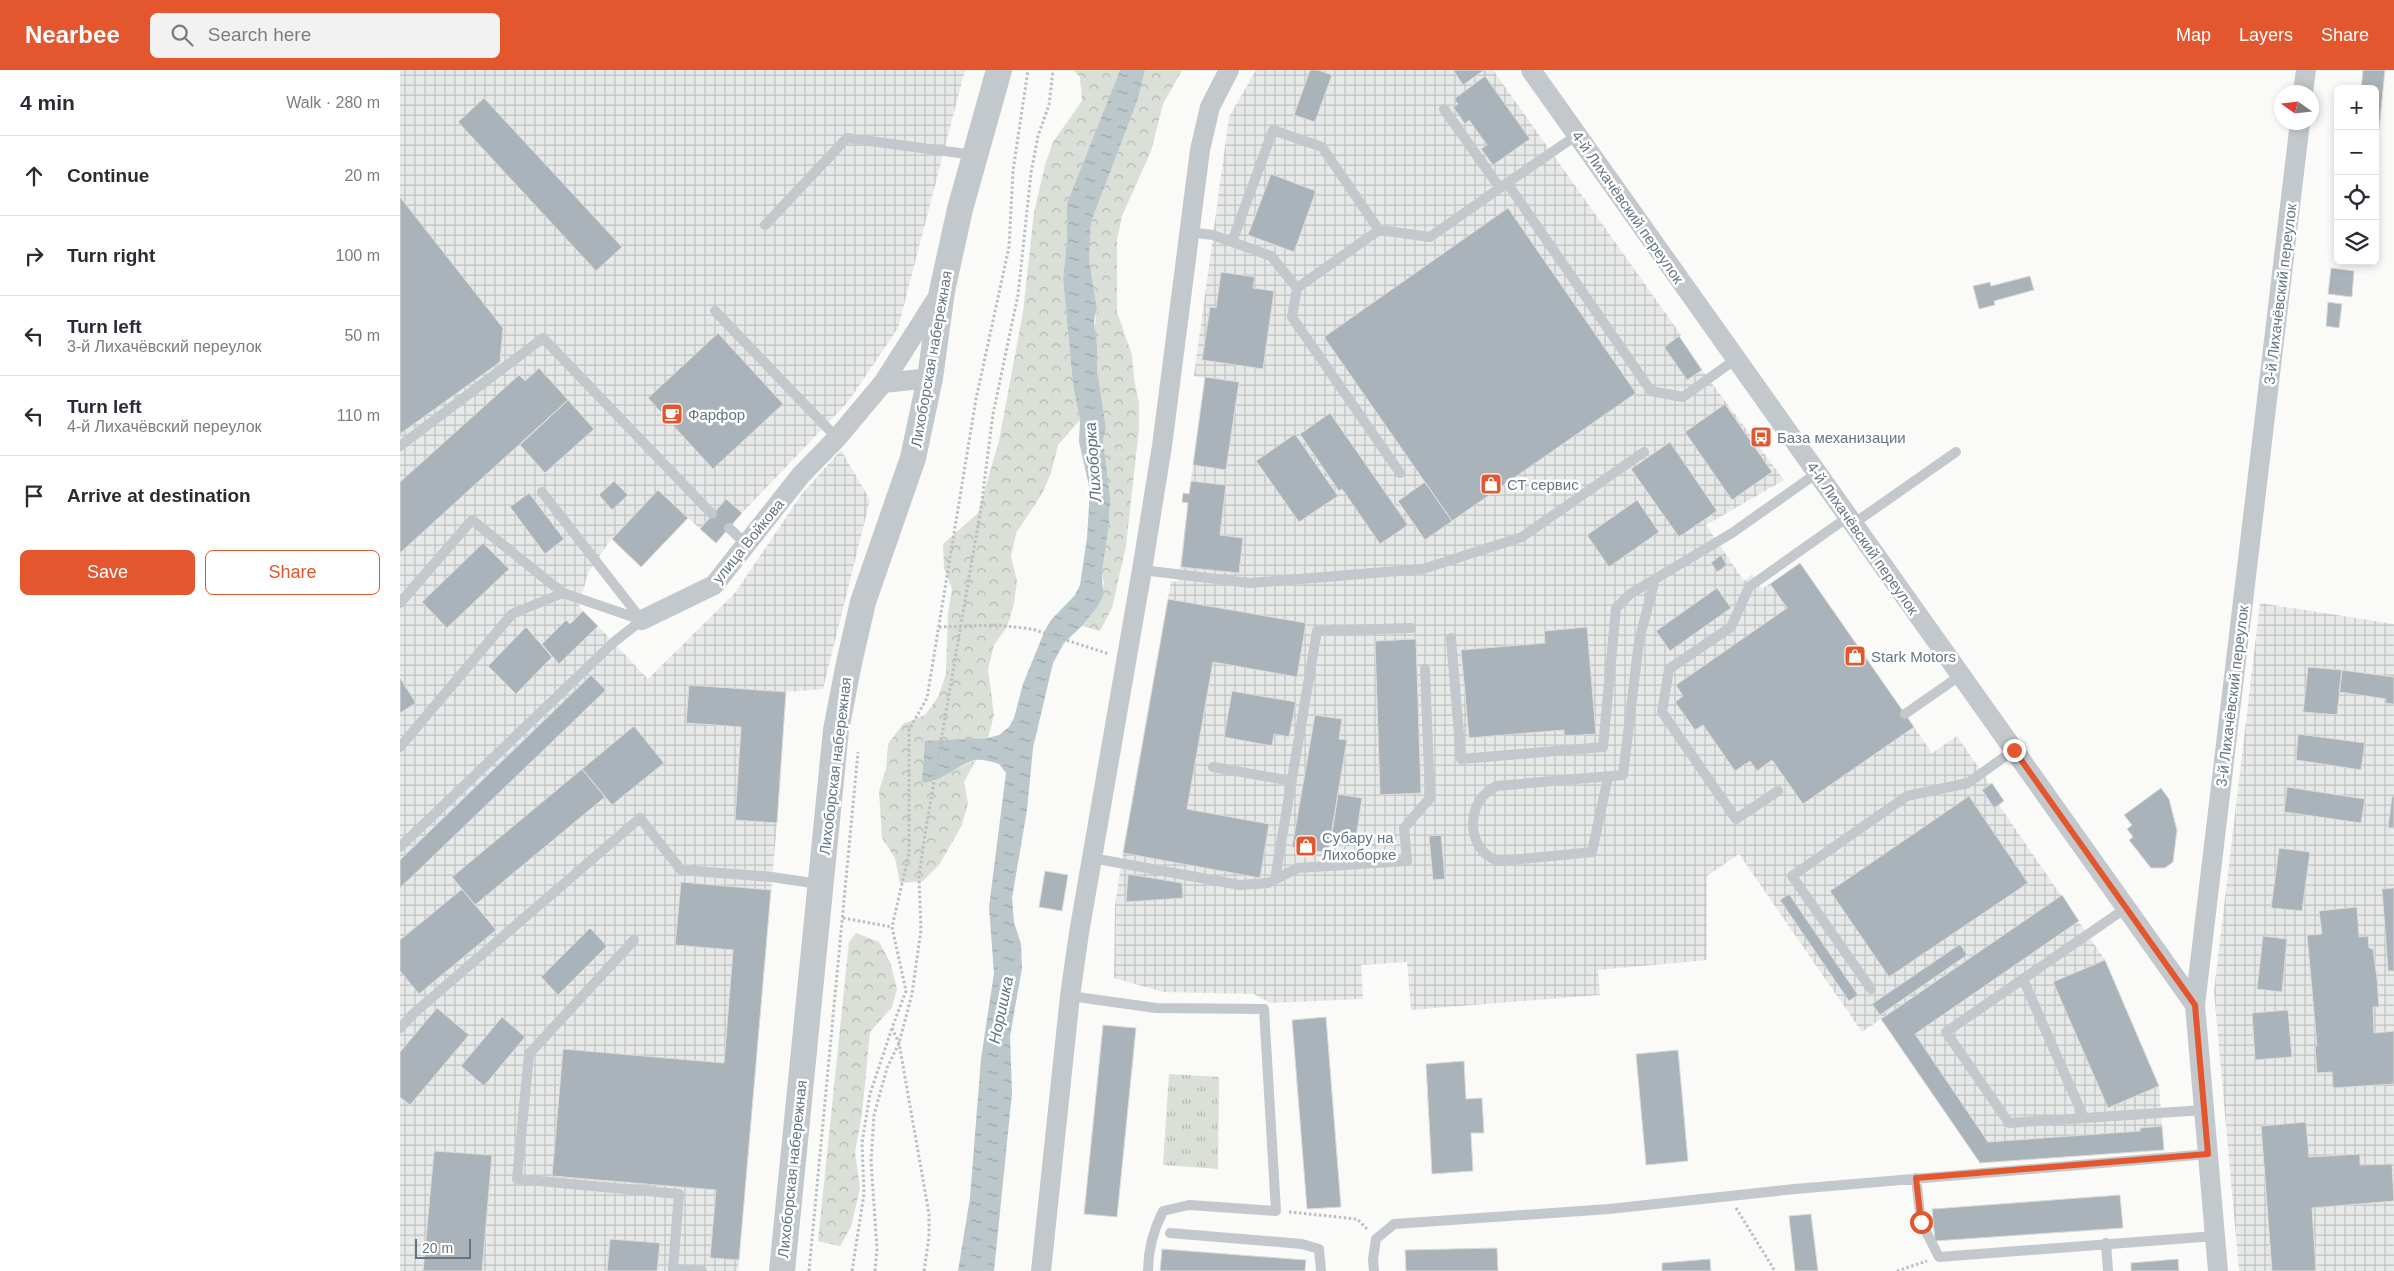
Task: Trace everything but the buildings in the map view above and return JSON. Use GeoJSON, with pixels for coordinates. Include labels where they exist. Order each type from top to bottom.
{"type":"FeatureCollection","features":[{"type":"Feature","properties":{"kind":"street","name":"Лихоборская набережная"},"geometry":{"type":"LineString","coordinates":[[782,1271],[836,730],[863,602],[913,458],[930,378],[942,291],[960,209],[999,70]]}},
{"type":"Feature","properties":{"kind":"street"},"geometry":{"type":"LineString","coordinates":[[1041,1271],[1070,996],[1162,446],[1200,150],[1210,107],[1229,70]]}},
{"type":"Feature","properties":{"kind":"street","name":"4-й Лихачёвский переулок"},"geometry":{"type":"LineString","coordinates":[[1530,70],[2195,1005]]}},
{"type":"Feature","properties":{"kind":"street"},"geometry":{"type":"LineString","coordinates":[[2304,85],[2306,70]]}},
{"type":"Feature","properties":{"kind":"street","name":"3-й Лихачёвский переулок"},"geometry":{"type":"LineString","coordinates":[[2218,1271],[2195,1005],[2299,130]]}},
{"type":"Feature","properties":{"kind":"street","name":"улица Войкова"},"geometry":{"type":"LineString","coordinates":[[642,620],[714,585],[801,475],[837,438],[883,383],[942,291]]}},
{"type":"Feature","properties":{"kind":"street"},"geometry":{"type":"LineString","coordinates":[[883,383],[930,378]]}},
{"type":"Feature","properties":{"kind":"lane"},"geometry":{"type":"LineString","coordinates":[[1444,109],[1504,186],[1651,391],[1683,397],[1736,359]]}},
{"type":"Feature","properties":{"kind":"lane"},"geometry":{"type":"LineString","coordinates":[[1232,242],[1273,130],[1322,148],[1379,230]]}},
{"type":"Feature","properties":{"kind":"lane"},"geometry":{"type":"LineString","coordinates":[[1400,473],[1292,317],[1297,288],[1379,230],[1430,237],[1577,135]]}},
{"type":"Feature","properties":{"kind":"lane"},"geometry":{"type":"LineString","coordinates":[[765,225],[847,138],[975,155]]}},
{"type":"Feature","properties":{"kind":"lane"},"geometry":{"type":"LineString","coordinates":[[1188,232],[1213,235],[1271,256],[1297,288]]}},
{"type":"Feature","properties":{"kind":"lane"},"geometry":{"type":"LineString","coordinates":[[715,311],[837,438]]}},
{"type":"Feature","properties":{"kind":"lane"},"geometry":{"type":"LineString","coordinates":[[400,446],[543,338],[712,514]]}},
{"type":"Feature","properties":{"kind":"lane"},"geometry":{"type":"LineString","coordinates":[[1142,570],[1250,583],[1423,569],[1522,537],[1644,452]]}},
{"type":"Feature","properties":{"kind":"lane"},"geometry":{"type":"LineString","coordinates":[[1778,791],[1736,819],[1662,712],[1669,669],[1731,626],[1749,586],[1956,452]]}},
{"type":"Feature","properties":{"kind":"lane"},"geometry":{"type":"LineString","coordinates":[[1451,638],[1461,759],[1603,747],[1616,608],[1630,594],[1732,533],[1817,473]]}},
{"type":"Feature","properties":{"kind":"lane"},"geometry":{"type":"LineString","coordinates":[[542,492],[642,620]]}},
{"type":"Feature","properties":{"kind":"lane"},"geometry":{"type":"LineString","coordinates":[[400,603],[472,520],[562,593],[642,620]]}},
{"type":"Feature","properties":{"kind":"lane"},"geometry":{"type":"LineString","coordinates":[[729,528],[746,544]]}},
{"type":"Feature","properties":{"kind":"lane"},"geometry":{"type":"LineString","coordinates":[[1608,777],[1592,852],[1500,861],[1489,859],[1478,847],[1473,830],[1475,811],[1483,796],[1496,786],[1623,775],[1639,641],[1655,579]]}},
{"type":"Feature","properties":{"kind":"lane"},"geometry":{"type":"LineString","coordinates":[[400,747],[512,614],[562,593]]}},
{"type":"Feature","properties":{"kind":"lane","name":"улица Войкова"},"geometry":{"type":"LineString","coordinates":[[400,847],[614,642],[642,620]]}},
{"type":"Feature","properties":{"kind":"lane"},"geometry":{"type":"LineString","coordinates":[[1275,879],[1317,631],[1411,628]]}},
{"type":"Feature","properties":{"kind":"lane"},"geometry":{"type":"LineString","coordinates":[[1092,858],[1240,885],[1268,883],[1298,868],[1407,860],[1404,828],[1430,798],[1425,669]]}},
{"type":"Feature","properties":{"kind":"lane"},"geometry":{"type":"LineString","coordinates":[[1905,714],[1961,676]]}},
{"type":"Feature","properties":{"kind":"lane"},"geometry":{"type":"LineString","coordinates":[[1871,989],[1792,876],[1907,796],[1968,783],[2014,750]]}},
{"type":"Feature","properties":{"kind":"lane"},"geometry":{"type":"LineString","coordinates":[[1213,767],[1292,781]]}},
{"type":"Feature","properties":{"kind":"lane"},"geometry":{"type":"LineString","coordinates":[[400,1028],[412,1014],[640,818],[680,870],[772,877],[820,884]]}},
{"type":"Feature","properties":{"kind":"lane"},"geometry":{"type":"LineString","coordinates":[[2126,908],[1946,1032],[2009,1123],[2204,1110]]}},
{"type":"Feature","properties":{"kind":"lane"},"geometry":{"type":"LineString","coordinates":[[634,940],[529,1054],[517,1178],[679,1194],[673,1270],[702,1271]]}},
{"type":"Feature","properties":{"kind":"lane"},"geometry":{"type":"LineString","coordinates":[[2023,979],[2084,1118]]}},
{"type":"Feature","properties":{"kind":"lane"},"geometry":{"type":"LineString","coordinates":[[1070,996],[1156,1008],[1264,1009],[1276,1210],[1189,1205],[1163,1211],[1153,1232],[1148,1255],[1148,1271]]}},
{"type":"Feature","properties":{"kind":"lane"},"geometry":{"type":"LineString","coordinates":[[1374,1271],[1373,1258],[1376,1238],[1394,1224],[1609,1208],[1916,1178],[2208,1154]]}},
{"type":"Feature","properties":{"kind":"lane"},"geometry":{"type":"LineString","coordinates":[[1916,1178],[1921,1222],[1939,1257],[2215,1236]]}},
{"type":"Feature","properties":{"kind":"lane"},"geometry":{"type":"LineString","coordinates":[[1170,1233],[1302,1244],[1319,1249],[1321,1271]]}},
{"type":"Feature","properties":{"kind":"lane"},"geometry":{"type":"LineString","coordinates":[[2106,1243],[2108,1271]]}},
{"type":"Feature","properties":{"kind":"path"},"geometry":{"type":"LineString","coordinates":[[852,1271],[864,1194],[862,1143],[870,1094],[906,991],[892,927],[909,853],[909,730],[927,698],[976,399],[1009,247],[1012,171],[1028,70]]}},
{"type":"Feature","properties":{"kind":"path"},"geometry":{"type":"LineString","coordinates":[[875,1271],[876,1249],[871,1161],[874,1115],[886,1068],[899,1043],[912,994],[921,930],[919,877],[925,834],[981,508],[993,414],[1018,295],[1031,173],[1038,136],[1048,105],[1054,70]]}},
{"type":"Feature","properties":{"kind":"path"},"geometry":{"type":"LineString","coordinates":[[939,627],[961,628],[996,625],[1032,629],[1103,652]]}},
{"type":"Feature","properties":{"kind":"path"},"geometry":{"type":"LineString","coordinates":[[808,1271],[859,746]]}},
{"type":"Feature","properties":{"kind":"path"},"geometry":{"type":"LineString","coordinates":[[843,918],[892,927]]}},
{"type":"Feature","properties":{"kind":"path"},"geometry":{"type":"LineString","coordinates":[[892,1028],[899,1043],[929,1214],[929,1238],[924,1271]]}},
{"type":"Feature","properties":{"kind":"path"},"geometry":{"type":"LineString","coordinates":[[1728,1196],[1775,1271]]}},
{"type":"Feature","properties":{"kind":"path"},"geometry":{"type":"LineString","coordinates":[[1276,1210],[1357,1219],[1376,1238]]}},
{"type":"Feature","properties":{"kind":"path"},"geometry":{"type":"LineString","coordinates":[[1897,1271],[1939,1257]]}},
{"type":"Feature","properties":{"kind":"shaded area"},"geometry":{"type":"Polygon","coordinates":[[[400,70],[965,70],[898,328],[848,402],[742,513],[716,543],[688,518],[641,567],[611,539],[588,573],[579,606],[648,679],[735,593],[801,495],[841,450],[870,500],[823,689],[786,692],[777,823],[738,1271],[400,1271],[400,70]]]}},
{"type":"Feature","properties":{"kind":"shaded area"},"geometry":{"type":"Polygon","coordinates":[[[1256,70],[1493,70],[1681,335],[1679,337],[1702,370],[1784,480],[1706,525],[1744,581],[1752,575],[1762,589],[1800,563],[1932,753],[1957,736],[1990,784],[1992,783],[2004,801],[1999,805],[2105,960],[2159,1086],[2164,1150],[1980,1163],[1881,1019],[1862,1032],[1739,854],[1707,876],[1707,960],[1598,970],[1600,995],[1411,1010],[1407,962],[1361,965],[1363,999],[1270,1003],[1254,994],[1163,992],[1114,978],[1115,905],[1123,853],[1171,581],[1178,582],[1179,575],[1188,503],[1182,502],[1183,493],[1189,494],[1205,378],[1194,376],[1229,117],[1256,70]]]}},
{"type":"Feature","properties":{"kind":"shaded area"},"geometry":{"type":"Polygon","coordinates":[[[2260,603],[2394,624],[2394,1271],[2239,1271],[2214,991],[2260,603]]]}},
{"type":"Feature","properties":{"kind":"green space"},"geometry":{"type":"Polygon","coordinates":[[[1073,70],[1120,70],[1067,203],[1067,240],[1063,279],[1073,385],[1080,420],[1058,445],[1051,473],[1042,494],[1016,533],[1011,557],[1017,581],[1014,604],[1007,627],[994,645],[988,669],[994,715],[988,738],[925,742],[933,782],[943,775],[976,760],[964,782],[968,803],[962,825],[939,865],[923,881],[900,883],[895,858],[882,838],[879,791],[886,769],[888,744],[903,724],[925,715],[938,697],[946,674],[948,612],[952,589],[944,568],[943,544],[978,513],[999,441],[1023,312],[1034,213],[1045,165],[1053,142],[1082,101],[1080,77],[1073,70]]]}},
{"type":"Feature","properties":{"kind":"green space"},"geometry":{"type":"Polygon","coordinates":[[[1145,70],[1182,70],[1163,104],[1151,151],[1122,216],[1117,240],[1117,312],[1132,355],[1139,403],[1139,428],[1126,546],[1112,608],[1100,631],[1082,626],[1098,606],[1104,583],[1102,572],[1110,512],[1103,440],[1106,428],[1097,369],[1097,345],[1094,333],[1097,308],[1089,260],[1091,222],[1138,99],[1145,70]]]}},
{"type":"Feature","properties":{"kind":"green space"},"geometry":{"type":"Polygon","coordinates":[[[856,933],[879,942],[890,962],[897,989],[892,1007],[870,1032],[862,1114],[855,1152],[860,1188],[851,1227],[840,1246],[818,1241],[849,942],[856,933]]]}},
{"type":"Feature","properties":{"kind":"green space"},"geometry":{"type":"Polygon","coordinates":[[[1169,1074],[1219,1077],[1218,1169],[1163,1165],[1169,1074]]]}},
{"type":"Feature","properties":{"kind":"water"},"geometry":{"type":"Polygon","coordinates":[[[1120,70],[1145,70],[1138,99],[1091,222],[1089,260],[1097,308],[1094,321],[1097,369],[1106,428],[1103,440],[1110,499],[1109,523],[1102,572],[1103,596],[1098,606],[1082,626],[1064,643],[1053,663],[1033,748],[1027,810],[1012,898],[1014,922],[1021,944],[1022,968],[1010,1036],[1012,1093],[994,1271],[958,1271],[970,1198],[981,1059],[994,973],[989,907],[1006,773],[999,764],[985,760],[976,760],[934,781],[922,782],[925,741],[988,738],[999,735],[1009,727],[1014,718],[1023,684],[1045,630],[1051,620],[1075,595],[1080,585],[1087,538],[1090,490],[1079,442],[1080,420],[1073,385],[1063,279],[1067,240],[1067,203],[1120,70]]]}},
{"type":"Feature","properties":{"kind":"place","name":"Фарфор"},"geometry":{"type":"Point","coordinates":[672,414]}},
{"type":"Feature","properties":{"kind":"place","name":"База механизации"},"geometry":{"type":"Point","coordinates":[1761,437]}},
{"type":"Feature","properties":{"kind":"place","name":"СТ сервис"},"geometry":{"type":"Point","coordinates":[1491,484]}},
{"type":"Feature","properties":{"kind":"place","name":"Stark Motors"},"geometry":{"type":"Point","coordinates":[1855,656]}},
{"type":"Feature","properties":{"kind":"place","name":"Субару на Лихоборке"},"geometry":{"type":"Point","coordinates":[1306,846]}},
{"type":"Feature","properties":{"kind":"route"},"geometry":{"type":"LineString","coordinates":[[1921,1222],[1916,1178],[2208,1154],[2195,1005],[2014,750]]}},
{"type":"Feature","properties":{"kind":"water label","name":"Лихоборка"},"geometry":{"type":"Point","coordinates":[1093,462]}},
{"type":"Feature","properties":{"kind":"water label","name":"Норишка"},"geometry":{"type":"Point","coordinates":[1001,1010]}}]}
